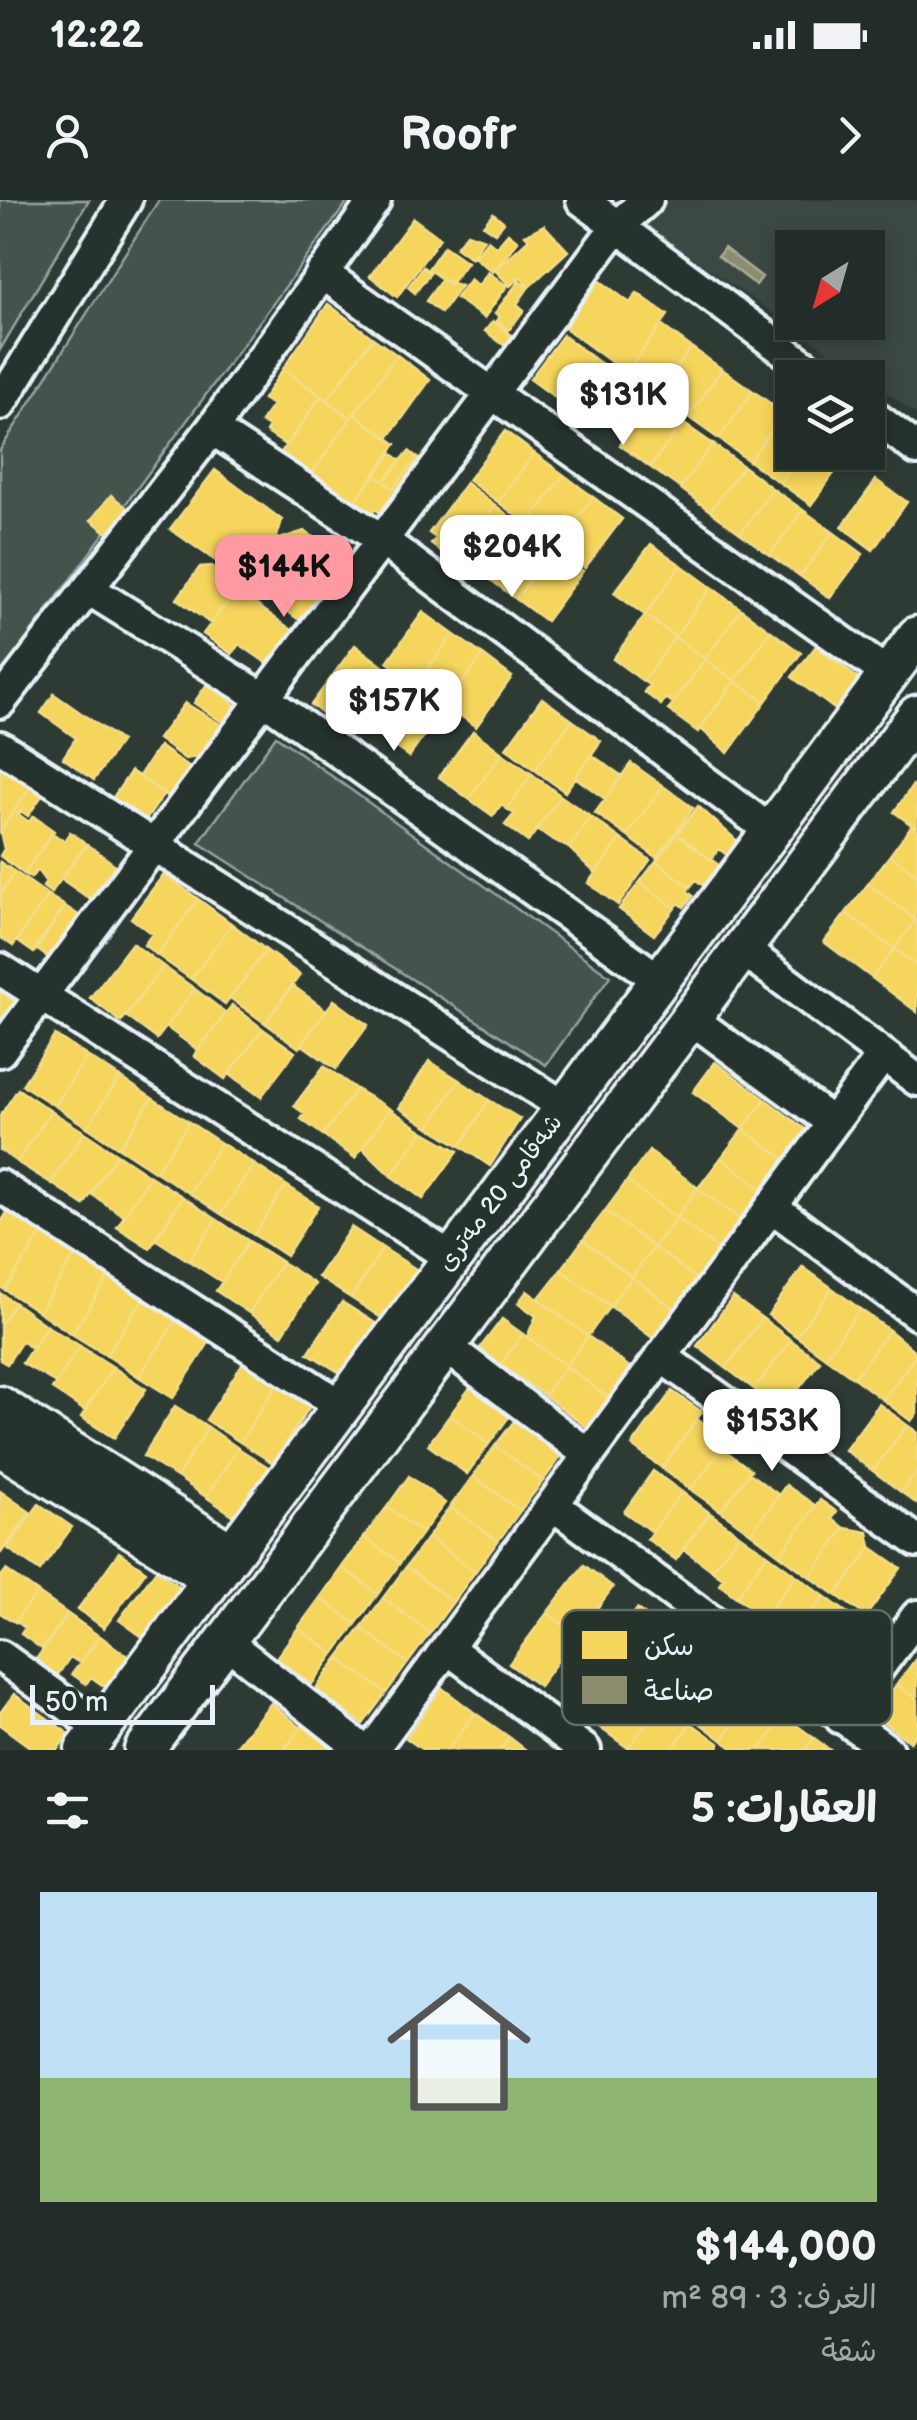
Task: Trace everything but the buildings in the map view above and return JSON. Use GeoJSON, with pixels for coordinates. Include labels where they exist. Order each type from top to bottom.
{"type":"FeatureCollection","features":[{"type":"Feature","properties":{"kind":"main road","name":"شەقامی 20 مەتری"},"geometry":{"type":"LineString","coordinates":[[93,1739],[450,1256],[917,636]]}},
{"type":"Feature","properties":{"kind":"main road","name":"شەقامی 20 مەتری"},"geometry":{"type":"LineString","coordinates":[[144,1750],[917,715]]}},
{"type":"Feature","properties":{"kind":"main road"},"geometry":{"type":"LineString","coordinates":[[0,1406],[222,1565]]}},
{"type":"Feature","properties":{"kind":"main road"},"geometry":{"type":"LineString","coordinates":[[0,1446],[222,1565]]}},
{"type":"Feature","properties":{"kind":"main road"},"geometry":{"type":"LineString","coordinates":[[296,1465],[334,1493]]}},
{"type":"Feature","properties":{"kind":"street"},"geometry":{"type":"LineString","coordinates":[[0,404],[126,200]]}},
{"type":"Feature","properties":{"kind":"street"},"geometry":{"type":"LineString","coordinates":[[0,702],[212,429],[375,200]]}},
{"type":"Feature","properties":{"kind":"street"},"geometry":{"type":"LineString","coordinates":[[582,200],[797,360]]}},
{"type":"Feature","properties":{"kind":"street"},"geometry":{"type":"LineString","coordinates":[[0,1051],[617,226],[647,200]]}},
{"type":"Feature","properties":{"kind":"street"},"geometry":{"type":"LineString","coordinates":[[322,273],[888,674]]}},
{"type":"Feature","properties":{"kind":"street"},"geometry":{"type":"LineString","coordinates":[[885,425],[917,449]]}},
{"type":"Feature","properties":{"kind":"street"},"geometry":{"type":"LineString","coordinates":[[212,429],[382,540],[770,831]]}},
{"type":"Feature","properties":{"kind":"street"},"geometry":{"type":"LineString","coordinates":[[90,590],[263,698],[658,978]]}},
{"type":"Feature","properties":{"kind":"street"},"geometry":{"type":"LineString","coordinates":[[0,746],[563,1106]]}},
{"type":"Feature","properties":{"kind":"street"},"geometry":{"type":"LineString","coordinates":[[372,1750],[833,1123],[906,1066],[741,948]]}},
{"type":"Feature","properties":{"kind":"street"},"geometry":{"type":"LineString","coordinates":[[0,969],[450,1256]]}},
{"type":"Feature","properties":{"kind":"street"},"geometry":{"type":"LineString","coordinates":[[689,1017],[833,1123]]}},
{"type":"Feature","properties":{"kind":"street"},"geometry":{"type":"LineString","coordinates":[[0,1186],[340,1404]]}},
{"type":"Feature","properties":{"kind":"street"},"geometry":{"type":"LineString","coordinates":[[772,1207],[917,1314]]}},
{"type":"Feature","properties":{"kind":"street"},"geometry":{"type":"LineString","coordinates":[[444,1345],[589,1455]]}},
{"type":"Feature","properties":{"kind":"street"},"geometry":{"type":"LineString","coordinates":[[662,1357],[917,1542]]}},
{"type":"Feature","properties":{"kind":"street"},"geometry":{"type":"LineString","coordinates":[[553,1505],[695,1610]]}},
{"type":"Feature","properties":{"kind":"street"},"geometry":{"type":"LineString","coordinates":[[892,1650],[917,1616]]}},
{"type":"Feature","properties":{"kind":"street"},"geometry":{"type":"LineString","coordinates":[[224,1641],[364,1750]]}},
{"type":"Feature","properties":{"kind":"street"},"geometry":{"type":"LineString","coordinates":[[447,1648],[585,1750]]}},
{"type":"Feature","properties":{"kind":"street"},"geometry":{"type":"LineString","coordinates":[[0,1656],[93,1739]]}},
{"type":"Feature","properties":{"kind":"street"},"geometry":{"type":"LineString","coordinates":[[851,1725],[887,1750]]}},
{"type":"Feature","properties":{"kind":"shaded area"},"geometry":{"type":"Polygon","coordinates":[[[0,200],[89,200],[0,350],[0,200]]]}},
{"type":"Feature","properties":{"kind":"shaded area"},"geometry":{"type":"Polygon","coordinates":[[[159,200],[349,200],[0,675],[0,450],[159,200]]]}},
{"type":"Feature","properties":{"kind":"shaded area"},"geometry":{"type":"Polygon","coordinates":[[[608,200],[917,200],[917,415],[885,391],[885,360],[842,360],[812,340],[885,340],[885,230],[775,230],[775,314],[608,200]]]}},
{"type":"Feature","properties":{"kind":"shaded area"},"geometry":{"type":"Polygon","coordinates":[[[276,736],[610,976],[546,1065],[199,843],[276,736]]]}}]}
